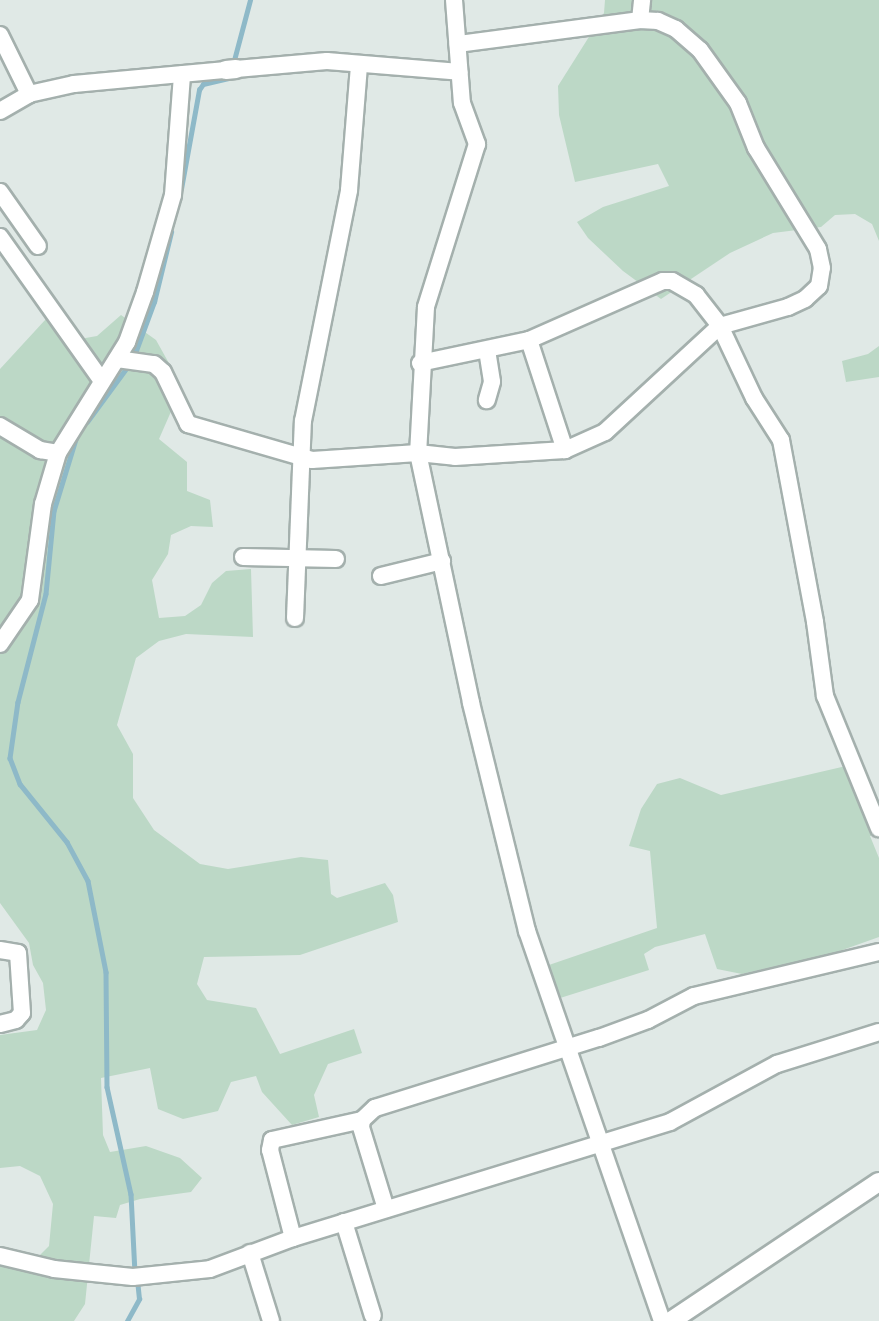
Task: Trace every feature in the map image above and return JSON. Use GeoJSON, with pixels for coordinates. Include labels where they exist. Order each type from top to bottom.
{"type":"FeatureCollection","features":[{"type":"Feature","properties":{"kind":"street"},"geometry":{"type":"LineString","coordinates":[[454,0],[465,113],[477,144],[426,307],[420,363],[418,453],[515,886],[542,978],[662,1321]]}},
{"type":"Feature","properties":{"kind":"street"},"geometry":{"type":"LineString","coordinates":[[640,20],[642,0]]}},
{"type":"Feature","properties":{"kind":"street"},"geometry":{"type":"LineString","coordinates":[[117,359],[154,364],[163,372],[188,424],[302,457],[323,461],[418,453],[455,458],[565,450],[605,432],[720,327],[805,299],[819,286],[821,258],[756,148],[738,103],[721,75],[676,29],[658,21],[640,20],[458,44]]}},
{"type":"Feature","properties":{"kind":"street"},"geometry":{"type":"LineString","coordinates":[[0,35],[29,94]]}},
{"type":"Feature","properties":{"kind":"street"},"geometry":{"type":"LineString","coordinates":[[0,111],[29,94],[74,84],[298,62],[460,72]]}},
{"type":"Feature","properties":{"kind":"street"},"geometry":{"type":"LineString","coordinates":[[294,618],[302,457],[308,390],[349,190],[359,66]]}},
{"type":"Feature","properties":{"kind":"street"},"geometry":{"type":"LineString","coordinates":[[0,644],[30,600],[43,504],[58,453],[117,359],[145,292],[173,195],[182,74]]}},
{"type":"Feature","properties":{"kind":"street"},"geometry":{"type":"LineString","coordinates":[[0,192],[38,246]]}},
{"type":"Feature","properties":{"kind":"street"},"geometry":{"type":"LineString","coordinates":[[0,237],[102,381]]}},
{"type":"Feature","properties":{"kind":"street"},"geometry":{"type":"LineString","coordinates":[[420,363],[530,340],[663,281],[672,281],[696,295],[720,327],[786,455],[825,696],[879,828]]}},
{"type":"Feature","properties":{"kind":"street"},"geometry":{"type":"LineString","coordinates":[[530,340],[565,450]]}},
{"type":"Feature","properties":{"kind":"street"},"geometry":{"type":"LineString","coordinates":[[487,350],[492,381],[488,400]]}},
{"type":"Feature","properties":{"kind":"street"},"geometry":{"type":"LineString","coordinates":[[0,426],[40,450],[58,453]]}},
{"type":"Feature","properties":{"kind":"street"},"geometry":{"type":"LineString","coordinates":[[243,557],[297,556],[336,559]]}},
{"type":"Feature","properties":{"kind":"street"},"geometry":{"type":"LineString","coordinates":[[381,576],[442,561]]}},
{"type":"Feature","properties":{"kind":"street"},"geometry":{"type":"LineString","coordinates":[[0,950],[18,953],[22,1013],[16,1020],[0,1024]]}},
{"type":"Feature","properties":{"kind":"street"},"geometry":{"type":"LineString","coordinates":[[293,1238],[270,1150],[272,1140],[362,1120],[393,1101],[568,1048],[648,1020],[694,996],[879,952]]}},
{"type":"Feature","properties":{"kind":"street"},"geometry":{"type":"LineString","coordinates":[[0,1256],[54,1269],[155,1277],[210,1269],[250,1252],[293,1238],[684,1117],[745,1079],[793,1058],[879,1032]]}},
{"type":"Feature","properties":{"kind":"street"},"geometry":{"type":"LineString","coordinates":[[362,1120],[386,1209]]}},
{"type":"Feature","properties":{"kind":"street"},"geometry":{"type":"LineString","coordinates":[[671,1321],[879,1182]]}},
{"type":"Feature","properties":{"kind":"street"},"geometry":{"type":"LineString","coordinates":[[344,1222],[373,1316]]}},
{"type":"Feature","properties":{"kind":"street"},"geometry":{"type":"LineString","coordinates":[[250,1252],[271,1321]]}},
{"type":"Feature","properties":{"kind":"green space"},"geometry":{"type":"Polygon","coordinates":[[[605,0],[879,0],[879,241],[872,224],[855,214],[835,215],[821,227],[773,233],[730,253],[661,299],[623,271],[588,238],[577,222],[603,207],[669,186],[658,164],[575,182],[559,115],[558,86],[604,13],[605,0]]]}},
{"type":"Feature","properties":{"kind":"green space"},"geometry":{"type":"Polygon","coordinates":[[[57,307],[80,339],[97,336],[121,315],[156,340],[175,374],[173,407],[159,439],[187,462],[187,491],[210,500],[213,527],[191,526],[171,535],[168,554],[152,580],[159,618],[185,616],[201,605],[212,583],[226,571],[251,569],[253,637],[186,634],[159,641],[136,658],[117,725],[133,754],[133,798],[154,830],[200,864],[228,869],[301,857],[328,860],[331,894],[337,898],[385,883],[393,895],[398,922],[300,955],[204,957],[197,984],[207,1000],[256,1008],[280,1054],[354,1029],[362,1053],[328,1064],[314,1095],[319,1117],[292,1125],[262,1092],[256,1076],[231,1082],[218,1111],[183,1119],[158,1109],[150,1068],[101,1078],[103,1135],[110,1152],[146,1146],[180,1158],[202,1178],[191,1192],[140,1199],[120,1205],[116,1218],[94,1216],[85,1304],[74,1321],[0,1321],[0,1266],[27,1268],[49,1246],[53,1204],[40,1176],[20,1166],[0,1168],[0,1035],[37,1030],[46,1010],[43,983],[33,965],[29,943],[0,903],[0,369],[57,307]]]}},
{"type":"Feature","properties":{"kind":"green space"},"geometry":{"type":"Polygon","coordinates":[[[879,346],[879,377],[846,382],[842,361],[868,354],[879,346]]]}},
{"type":"Feature","properties":{"kind":"green space"},"geometry":{"type":"Polygon","coordinates":[[[859,763],[872,783],[879,807],[879,833],[870,836],[879,858],[879,937],[834,953],[742,974],[717,969],[705,934],[655,947],[644,954],[649,970],[557,999],[546,966],[657,928],[650,851],[629,846],[641,809],[657,784],[680,778],[721,795],[859,763]]]}},
{"type":"Feature","properties":{"kind":"waterway"},"geometry":{"type":"LineString","coordinates":[[233,64],[250,0]]}},
{"type":"Feature","properties":{"kind":"waterway"},"geometry":{"type":"LineString","coordinates":[[181,189],[199,90],[203,84],[230,78]]}},
{"type":"Feature","properties":{"kind":"waterway"},"geometry":{"type":"LineString","coordinates":[[134,356],[154,302],[171,232]]}},
{"type":"Feature","properties":{"kind":"waterway"},"geometry":{"type":"LineString","coordinates":[[87,422],[128,366]]}},
{"type":"Feature","properties":{"kind":"waterway"},"geometry":{"type":"LineString","coordinates":[[77,436],[54,511],[46,594],[18,702],[10,758],[20,784],[67,842],[88,881],[106,972],[107,1087],[131,1194],[135,1272]]}},
{"type":"Feature","properties":{"kind":"waterway"},"geometry":{"type":"LineString","coordinates":[[127,1321],[139,1299],[137,1281]]}}]}
